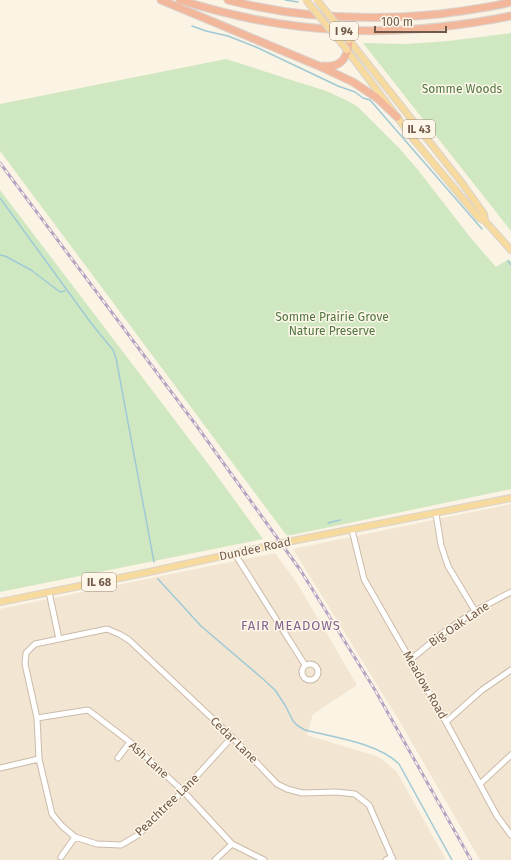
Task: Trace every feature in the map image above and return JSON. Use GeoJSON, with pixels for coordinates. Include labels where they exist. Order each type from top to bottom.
{"type":"FeatureCollection","features":[{"type":"Feature","properties":{"kind":"highway"},"geometry":{"type":"LineString","coordinates":[[161,0],[354,82],[377,98],[397,117]]}},
{"type":"Feature","properties":{"kind":"highway","name":"I 94"},"geometry":{"type":"LineString","coordinates":[[180,0],[204,8],[252,20],[322,29],[352,31],[417,30],[467,24],[511,16]]}},
{"type":"Feature","properties":{"kind":"highway","name":"I 94"},"geometry":{"type":"LineString","coordinates":[[228,0],[271,9],[309,14],[388,18],[455,12],[511,2]]}},
{"type":"Feature","properties":{"kind":"highway"},"geometry":{"type":"LineString","coordinates":[[319,66],[330,67],[338,64],[345,57],[349,40]]}},
{"type":"Feature","properties":{"kind":"main road","name":"IL 43"},"geometry":{"type":"LineString","coordinates":[[306,0],[347,50],[426,155],[478,218],[485,221],[511,250]]}},
{"type":"Feature","properties":{"kind":"main road","name":"IL 43"},"geometry":{"type":"LineString","coordinates":[[317,0],[462,183],[484,214],[485,221]]}},
{"type":"Feature","properties":{"kind":"main road","name":"Dundee Road"},"geometry":{"type":"LineString","coordinates":[[0,602],[511,498]]}},
{"type":"Feature","properties":{"kind":"street"},"geometry":{"type":"LineString","coordinates":[[436,514],[441,545],[448,566],[475,611]]}},
{"type":"Feature","properties":{"kind":"street","name":"Meadow Road"},"geometry":{"type":"LineString","coordinates":[[352,530],[364,579],[446,722],[497,816],[511,835]]}},
{"type":"Feature","properties":{"kind":"street"},"geometry":{"type":"LineString","coordinates":[[235,554],[306,665]]}},
{"type":"Feature","properties":{"kind":"street"},"geometry":{"type":"LineString","coordinates":[[0,768],[39,759],[37,718],[24,664],[26,653],[35,644],[59,639],[49,592]]}},
{"type":"Feature","properties":{"kind":"street","name":"Big Oak Lane"},"geometry":{"type":"LineString","coordinates":[[410,660],[443,633],[475,611],[511,592]]}},
{"type":"Feature","properties":{"kind":"street","name":"Cedar Lane"},"geometry":{"type":"LineString","coordinates":[[59,639],[107,629],[120,634],[129,640],[232,737],[278,784],[302,793],[336,792],[355,794],[369,805],[393,859]]}},
{"type":"Feature","properties":{"kind":"street"},"geometry":{"type":"LineString","coordinates":[[446,722],[482,690],[511,670]]}},
{"type":"Feature","properties":{"kind":"street","name":"Ash Lane"},"geometry":{"type":"LineString","coordinates":[[37,718],[88,710],[130,742],[183,791],[232,844],[264,860]]}},
{"type":"Feature","properties":{"kind":"street","name":"Peachtree Lane"},"geometry":{"type":"LineString","coordinates":[[39,759],[52,814],[62,826],[75,837],[97,844],[121,845],[138,835],[183,791],[232,737]]}},
{"type":"Feature","properties":{"kind":"street"},"geometry":{"type":"LineString","coordinates":[[118,758],[130,742]]}},
{"type":"Feature","properties":{"kind":"street"},"geometry":{"type":"LineString","coordinates":[[480,784],[511,755]]}},
{"type":"Feature","properties":{"kind":"street"},"geometry":{"type":"LineString","coordinates":[[61,857],[75,837]]}},
{"type":"Feature","properties":{"kind":"street"},"geometry":{"type":"LineString","coordinates":[[215,860],[232,844]]}},
{"type":"Feature","properties":{"kind":"street"},"geometry":{"type":"LineString","coordinates":[[386,860],[393,859]]}},
{"type":"Feature","properties":{"kind":"shaded area"},"geometry":{"type":"Polygon","coordinates":[[[511,504],[511,860],[480,860],[397,717],[293,549],[511,504]]]}},
{"type":"Feature","properties":{"kind":"shaded area"},"geometry":{"type":"Polygon","coordinates":[[[275,553],[297,583],[357,685],[313,714],[307,735],[379,757],[397,772],[446,860],[0,860],[0,609],[275,553]]]}},
{"type":"Feature","properties":{"kind":"green space","name":"Somme Woods"},"geometry":{"type":"Polygon","coordinates":[[[511,33],[511,231],[363,43],[406,44],[448,41],[511,33]]]}},
{"type":"Feature","properties":{"kind":"green space","name":"Somme Prairie Grove Nature Preserve"},"geometry":{"type":"Polygon","coordinates":[[[226,59],[326,91],[358,107],[400,149],[470,237],[496,267],[509,259],[511,261],[511,489],[287,536],[0,151],[0,104],[226,59]]]}},
{"type":"Feature","properties":{"kind":"green space"},"geometry":{"type":"Polygon","coordinates":[[[0,190],[212,469],[263,539],[0,592],[0,190]]]}},
{"type":"Feature","properties":{"kind":"waterway"},"geometry":{"type":"LineString","coordinates":[[285,0],[298,2]]}},
{"type":"Feature","properties":{"kind":"waterway"},"geometry":{"type":"LineString","coordinates":[[192,26],[228,36],[256,47],[370,100],[482,229]]}},
{"type":"Feature","properties":{"kind":"waterway"},"geometry":{"type":"LineString","coordinates":[[0,198],[91,323],[113,350],[116,358],[154,562]]}},
{"type":"Feature","properties":{"kind":"waterway"},"geometry":{"type":"LineString","coordinates":[[0,255],[5,256],[31,270],[60,292],[65,291]]}},
{"type":"Feature","properties":{"kind":"waterway"},"geometry":{"type":"LineString","coordinates":[[508,261],[511,265]]}},
{"type":"Feature","properties":{"kind":"waterway"},"geometry":{"type":"LineString","coordinates":[[328,523],[340,520]]}},
{"type":"Feature","properties":{"kind":"waterway"},"geometry":{"type":"LineString","coordinates":[[158,579],[201,626],[275,690],[293,721],[298,726],[305,730],[342,738],[367,746],[390,757],[399,764],[452,860]]}},
{"type":"Feature","properties":{"kind":"railway"},"geometry":{"type":"LineString","coordinates":[[0,163],[196,425],[301,571],[375,690],[471,860]]}},
{"type":"Feature","properties":{"kind":"district","name":"FAIR MEADOWS"},"geometry":{"type":"Point","coordinates":[291,625]}}]}
